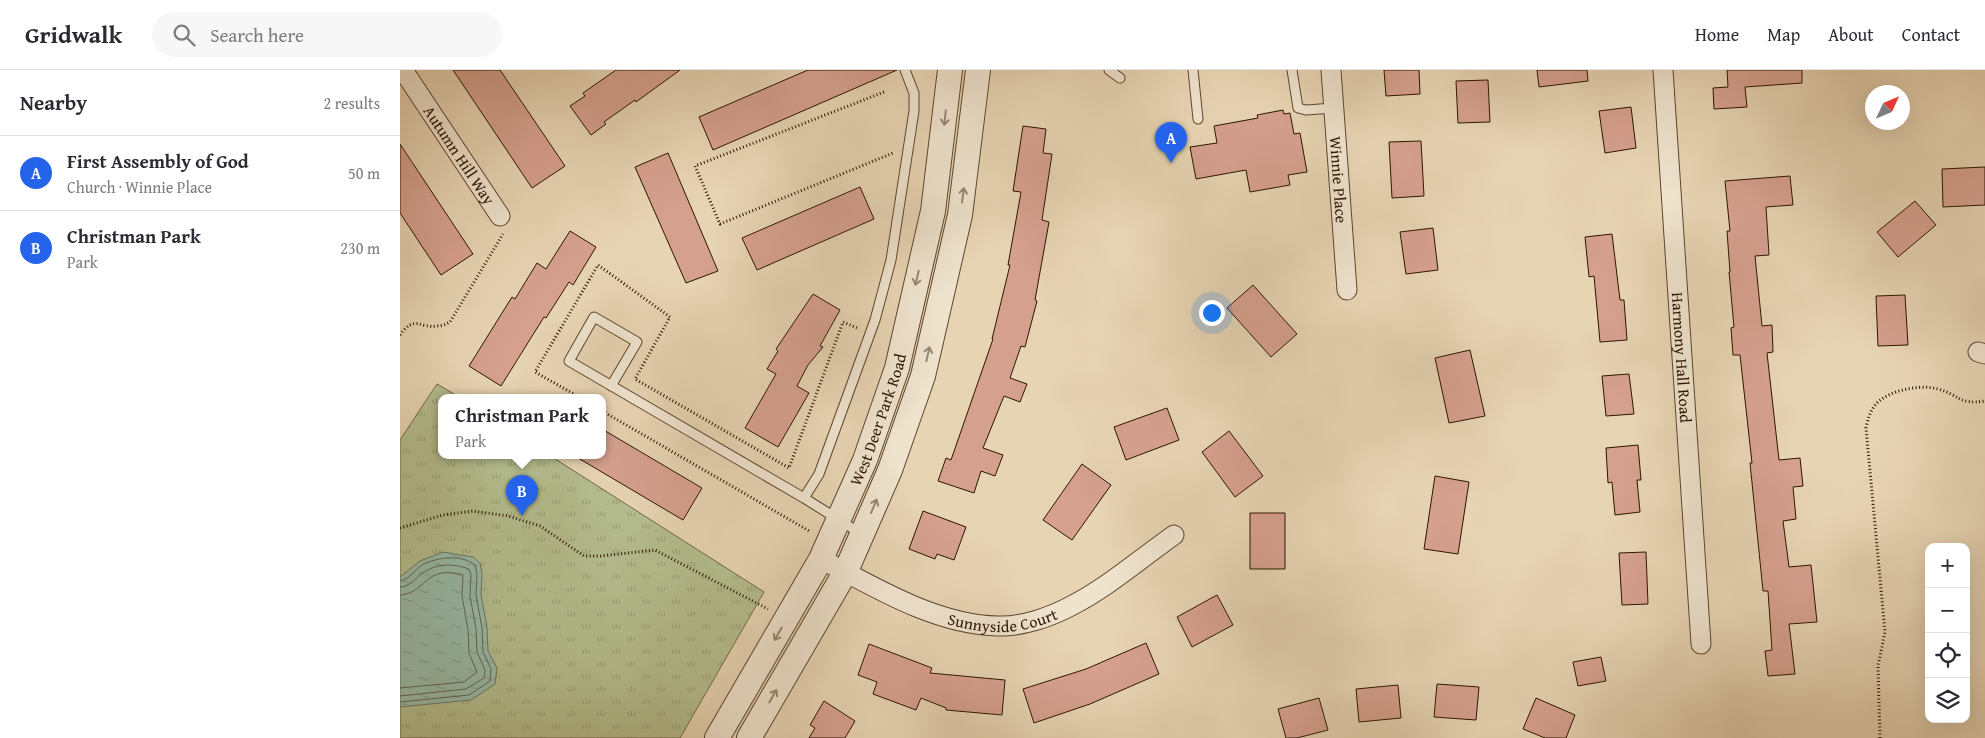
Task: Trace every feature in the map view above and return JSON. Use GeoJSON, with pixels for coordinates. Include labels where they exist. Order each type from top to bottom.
{"type":"FeatureCollection","features":[{"type":"Feature","properties":{"kind":"street","name":"Autumn Hill Way"},"geometry":{"type":"LineString","coordinates":[[403,70],[500,216]]}},
{"type":"Feature","properties":{"kind":"street","name":"West Deer Park Road"},"geometry":{"type":"LineString","coordinates":[[717,738],[822,559],[833,516],[864,460],[897,368],[933,211],[950,70]]}},
{"type":"Feature","properties":{"kind":"street","name":"West Deer Park Road"},"geometry":{"type":"LineString","coordinates":[[749,738],[846,571],[890,470],[924,376],[960,216],[978,70]]}},
{"type":"Feature","properties":{"kind":"street","name":"Winnie Place"},"geometry":{"type":"LineString","coordinates":[[1331,70],[1347,290]]}},
{"type":"Feature","properties":{"kind":"street","name":"Harmony Hall Road"},"geometry":{"type":"LineString","coordinates":[[1663,70],[1700,644]]}},
{"type":"Feature","properties":{"kind":"street","name":"Sunnyside Court"},"geometry":{"type":"LineString","coordinates":[[822,559],[922,609],[965,622],[998,626],[1039,619],[1070,607],[1097,591],[1174,535]]}},
{"type":"Feature","properties":{"kind":"lane"},"geometry":{"type":"LineString","coordinates":[[804,498],[819,474],[839,421],[875,320],[891,260],[914,111],[914,93],[905,70]]}},
{"type":"Feature","properties":{"kind":"lane"},"geometry":{"type":"LineString","coordinates":[[1109,70],[1120,78]]}},
{"type":"Feature","properties":{"kind":"lane"},"geometry":{"type":"LineString","coordinates":[[1193,70],[1198,119]]}},
{"type":"Feature","properties":{"kind":"lane"},"geometry":{"type":"LineString","coordinates":[[1292,70],[1298,108],[1306,110],[1334,108]]}},
{"type":"Feature","properties":{"kind":"lane"},"geometry":{"type":"LineString","coordinates":[[611,386],[638,342],[594,317],[569,361],[611,386],[804,498],[862,534]]}},
{"type":"Feature","properties":{"kind":"path"},"geometry":{"type":"LineString","coordinates":[[884,92],[695,166],[720,224],[896,152],[894,161]]}},
{"type":"Feature","properties":{"kind":"path"},"geometry":{"type":"LineString","coordinates":[[400,335],[406,326],[419,322],[436,327],[450,322],[505,231],[500,216]]}},
{"type":"Feature","properties":{"kind":"path"},"geometry":{"type":"LineString","coordinates":[[598,265],[670,317],[635,379],[788,468],[843,322],[863,331]]}},
{"type":"Feature","properties":{"kind":"path"},"geometry":{"type":"LineString","coordinates":[[1880,738],[1878,666],[1885,632],[1866,428],[1869,415],[1876,404],[1884,397],[1922,388],[1940,389],[1965,402],[1985,401]]}},
{"type":"Feature","properties":{"kind":"path"},"geometry":{"type":"LineString","coordinates":[[606,412],[817,536],[833,516]]}},
{"type":"Feature","properties":{"kind":"path"},"geometry":{"type":"LineString","coordinates":[[400,528],[443,515],[473,511],[508,516],[540,526],[584,556],[655,550],[787,618]]}},
{"type":"Feature","properties":{"kind":"green space"},"geometry":{"type":"Polygon","coordinates":[[[437,384],[454,394],[438,394],[438,459],[555,459],[764,592],[680,738],[400,738],[400,440],[437,384]]]}},
{"type":"Feature","properties":{"kind":"water"},"geometry":{"type":"Polygon","coordinates":[[[443,552],[473,557],[480,563],[482,574],[481,595],[487,627],[488,651],[497,668],[495,684],[471,700],[400,707],[400,577],[420,561],[443,552]]]}},
{"type":"Feature","properties":{"kind":"building"},"geometry":{"type":"Polygon","coordinates":[[[453,70],[500,70],[565,166],[532,188],[453,70]]]}},
{"type":"Feature","properties":{"kind":"building"},"geometry":{"type":"Polygon","coordinates":[[[616,70],[680,70],[636,102],[635,100],[604,122],[606,124],[591,135],[570,106],[585,96],[583,93],[616,70]]]}},
{"type":"Feature","properties":{"kind":"building"},"geometry":{"type":"Polygon","coordinates":[[[808,70],[897,70],[713,150],[699,117],[808,70]]]}},
{"type":"Feature","properties":{"kind":"building"},"geometry":{"type":"Polygon","coordinates":[[[1384,70],[1419,70],[1420,94],[1386,96],[1384,70]]]}},
{"type":"Feature","properties":{"kind":"building"},"geometry":{"type":"Polygon","coordinates":[[[1537,70],[1587,70],[1588,81],[1539,87],[1537,70]]]}},
{"type":"Feature","properties":{"kind":"building"},"geometry":{"type":"Polygon","coordinates":[[[1727,70],[1802,70],[1802,83],[1745,87],[1747,107],[1714,109],[1713,88],[1728,87],[1727,70]]]}},
{"type":"Feature","properties":{"kind":"building"},"geometry":{"type":"Polygon","coordinates":[[[1488,80],[1490,122],[1458,123],[1456,81],[1488,80]]]}},
{"type":"Feature","properties":{"kind":"building"},"geometry":{"type":"Polygon","coordinates":[[[1631,107],[1636,148],[1605,153],[1599,111],[1631,107]]]}},
{"type":"Feature","properties":{"kind":"building"},"geometry":{"type":"Polygon","coordinates":[[[1283,110],[1284,114],[1290,113],[1294,134],[1300,133],[1307,172],[1288,175],[1290,185],[1250,192],[1246,170],[1196,179],[1190,147],[1217,143],[1214,126],[1258,118],[1257,115],[1283,110]]]}},
{"type":"Feature","properties":{"kind":"building"},"geometry":{"type":"Polygon","coordinates":[[[1023,126],[1046,129],[1043,153],[1052,154],[1042,220],[1049,222],[1035,300],[1037,301],[1025,347],[1021,346],[1010,378],[1027,384],[1020,402],[1004,396],[983,448],[1003,455],[995,476],[981,471],[974,493],[938,481],[946,458],[951,460],[993,339],[1010,265],[1008,265],[1021,192],[1013,191],[1023,126]]]}},
{"type":"Feature","properties":{"kind":"building"},"geometry":{"type":"Polygon","coordinates":[[[1421,141],[1424,196],[1392,198],[1389,142],[1421,141]]]}},
{"type":"Feature","properties":{"kind":"building"},"geometry":{"type":"Polygon","coordinates":[[[400,144],[473,254],[441,275],[400,213],[400,144]]]}},
{"type":"Feature","properties":{"kind":"building"},"geometry":{"type":"Polygon","coordinates":[[[668,153],[718,271],[686,283],[635,167],[668,153]]]}},
{"type":"Feature","properties":{"kind":"building"},"geometry":{"type":"Polygon","coordinates":[[[1985,167],[1985,205],[1943,207],[1942,169],[1985,167]]]}},
{"type":"Feature","properties":{"kind":"building"},"geometry":{"type":"Polygon","coordinates":[[[1790,176],[1793,205],[1766,207],[1769,255],[1755,256],[1762,326],[1772,325],[1773,352],[1767,353],[1779,460],[1800,458],[1803,486],[1793,487],[1796,519],[1783,521],[1789,567],[1811,565],[1817,622],[1789,624],[1795,674],[1768,676],[1765,651],[1772,650],[1768,591],[1763,591],[1740,355],[1733,355],[1731,328],[1734,327],[1727,231],[1730,231],[1725,181],[1790,176]]]}},
{"type":"Feature","properties":{"kind":"building"},"geometry":{"type":"Polygon","coordinates":[[[860,187],[874,219],[757,270],[742,238],[860,187]]]}},
{"type":"Feature","properties":{"kind":"building"},"geometry":{"type":"Polygon","coordinates":[[[1915,201],[1936,225],[1898,257],[1877,232],[1915,201]]]}},
{"type":"Feature","properties":{"kind":"building"},"geometry":{"type":"Polygon","coordinates":[[[1433,228],[1438,270],[1406,274],[1400,232],[1433,228]]]}},
{"type":"Feature","properties":{"kind":"building"},"geometry":{"type":"Polygon","coordinates":[[[570,231],[596,247],[573,285],[569,282],[546,318],[544,317],[501,386],[469,366],[512,297],[515,299],[537,263],[546,269],[570,231]]]}},
{"type":"Feature","properties":{"kind":"building"},"geometry":{"type":"Polygon","coordinates":[[[1612,234],[1620,300],[1624,300],[1627,340],[1600,342],[1594,276],[1589,277],[1585,237],[1612,234]]]}},
{"type":"Feature","properties":{"kind":"building"},"geometry":{"type":"Polygon","coordinates":[[[1253,285],[1297,334],[1271,357],[1227,308],[1253,285]]]}},
{"type":"Feature","properties":{"kind":"building"},"geometry":{"type":"Polygon","coordinates":[[[813,294],[840,310],[820,346],[823,347],[808,365],[797,386],[809,393],[778,447],[745,428],[776,374],[767,369],[778,351],[776,349],[813,294]]]}},
{"type":"Feature","properties":{"kind":"building"},"geometry":{"type":"Polygon","coordinates":[[[1905,295],[1908,345],[1878,346],[1876,296],[1905,295]]]}},
{"type":"Feature","properties":{"kind":"building"},"geometry":{"type":"Polygon","coordinates":[[[1470,350],[1485,416],[1449,423],[1435,358],[1470,350]]]}},
{"type":"Feature","properties":{"kind":"building"},"geometry":{"type":"Polygon","coordinates":[[[1629,374],[1634,414],[1606,416],[1602,376],[1629,374]]]}},
{"type":"Feature","properties":{"kind":"building"},"geometry":{"type":"Polygon","coordinates":[[[1167,408],[1179,440],[1126,460],[1114,427],[1167,408]]]}},
{"type":"Feature","properties":{"kind":"building"},"geometry":{"type":"Polygon","coordinates":[[[606,431],[702,488],[683,520],[580,459],[606,459],[606,431]]]}},
{"type":"Feature","properties":{"kind":"building"},"geometry":{"type":"Polygon","coordinates":[[[1229,431],[1263,476],[1235,497],[1202,452],[1229,431]]]}},
{"type":"Feature","properties":{"kind":"building"},"geometry":{"type":"Polygon","coordinates":[[[1638,445],[1641,480],[1637,480],[1640,512],[1615,515],[1612,482],[1608,483],[1606,448],[1638,445]]]}},
{"type":"Feature","properties":{"kind":"building"},"geometry":{"type":"Polygon","coordinates":[[[1082,464],[1111,485],[1072,540],[1043,520],[1082,464]]]}},
{"type":"Feature","properties":{"kind":"building"},"geometry":{"type":"Polygon","coordinates":[[[1435,476],[1469,482],[1458,554],[1424,549],[1435,476]]]}},
{"type":"Feature","properties":{"kind":"building"},"geometry":{"type":"Polygon","coordinates":[[[923,511],[966,527],[954,560],[937,554],[935,559],[909,549],[923,511]]]}},
{"type":"Feature","properties":{"kind":"building"},"geometry":{"type":"Polygon","coordinates":[[[1250,513],[1285,513],[1285,569],[1250,569],[1250,513]]]}},
{"type":"Feature","properties":{"kind":"building"},"geometry":{"type":"Polygon","coordinates":[[[1646,552],[1648,604],[1622,605],[1619,553],[1646,552]]]}},
{"type":"Feature","properties":{"kind":"building"},"geometry":{"type":"Polygon","coordinates":[[[1217,595],[1233,625],[1192,647],[1177,617],[1217,595]]]}},
{"type":"Feature","properties":{"kind":"building"},"geometry":{"type":"Polygon","coordinates":[[[1146,643],[1159,674],[1090,704],[1034,723],[1023,689],[1086,669],[1146,643]]]}},
{"type":"Feature","properties":{"kind":"building"},"geometry":{"type":"Polygon","coordinates":[[[869,644],[932,668],[930,673],[1005,680],[1002,715],[946,710],[946,708],[921,698],[916,710],[873,694],[877,682],[858,675],[869,644]]]}},
{"type":"Feature","properties":{"kind":"building"},"geometry":{"type":"Polygon","coordinates":[[[1601,657],[1606,681],[1578,686],[1573,662],[1601,657]]]}},
{"type":"Feature","properties":{"kind":"building"},"geometry":{"type":"Polygon","coordinates":[[[1437,684],[1479,687],[1476,720],[1434,717],[1437,684]]]}},
{"type":"Feature","properties":{"kind":"building"},"geometry":{"type":"Polygon","coordinates":[[[1398,685],[1401,718],[1359,722],[1356,689],[1398,685]]]}},
{"type":"Feature","properties":{"kind":"building"},"geometry":{"type":"Polygon","coordinates":[[[1319,698],[1328,730],[1297,738],[1286,738],[1278,709],[1319,698]]]}},
{"type":"Feature","properties":{"kind":"building"},"geometry":{"type":"Polygon","coordinates":[[[1536,698],[1575,715],[1566,738],[1545,738],[1523,729],[1536,698]]]}},
{"type":"Feature","properties":{"kind":"building"},"geometry":{"type":"Polygon","coordinates":[[[824,701],[855,721],[845,738],[809,738],[815,728],[810,725],[824,701]]]}},
{"type":"Feature","properties":{"kind":"place","name":"First Assembly of God"},"geometry":{"type":"Point","coordinates":[1171,163]}},
{"type":"Feature","properties":{"kind":"place","name":"Christman Park"},"geometry":{"type":"Point","coordinates":[522,516]}}]}
